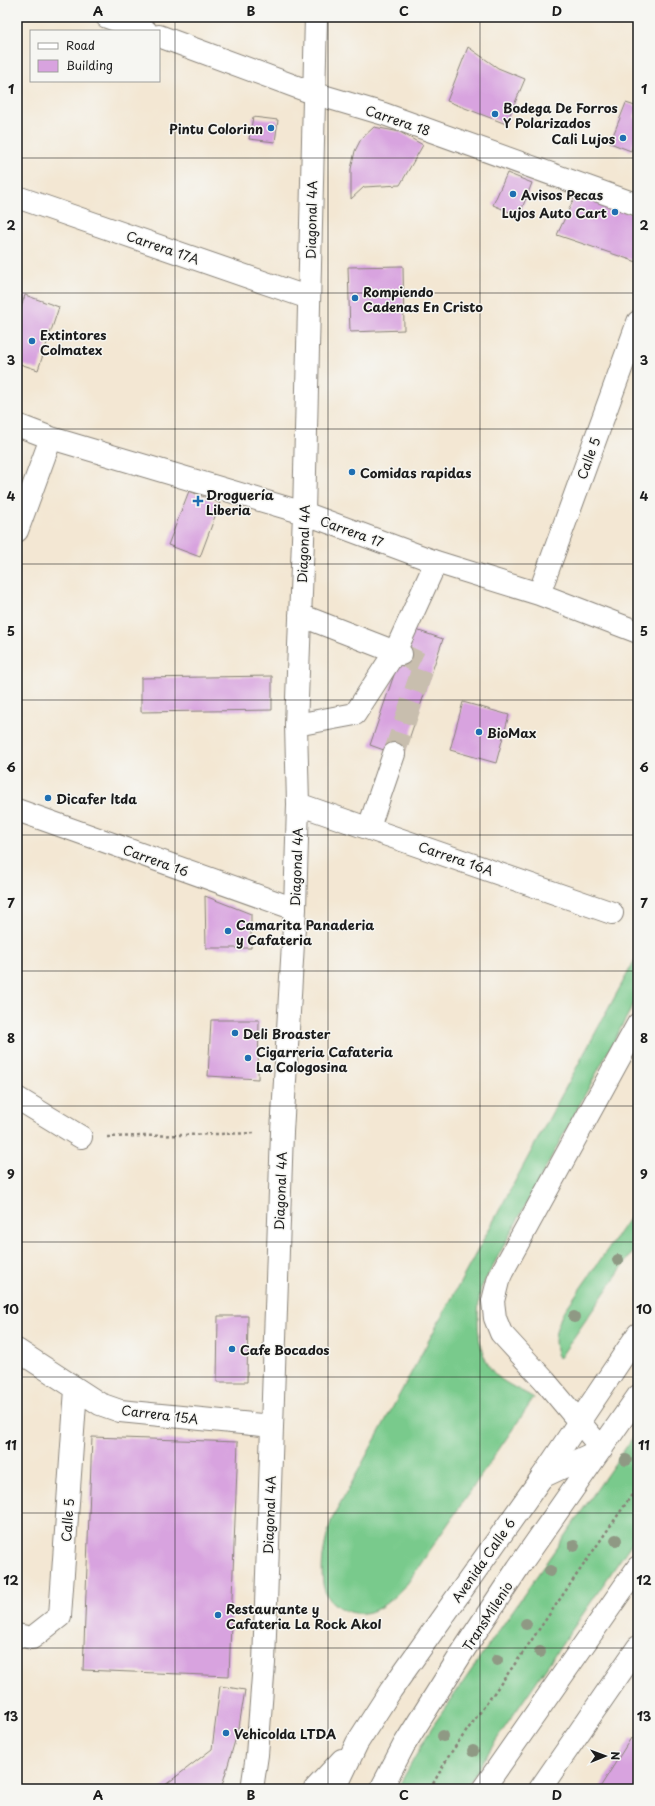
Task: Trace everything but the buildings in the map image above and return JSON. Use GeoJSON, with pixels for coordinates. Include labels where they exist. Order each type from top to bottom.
{"type":"FeatureCollection","features":[{"type":"Feature","properties":{"kind":"street"},"geometry":{"type":"LineString","coordinates":[[107,17],[143,30]]}},
{"type":"Feature","properties":{"kind":"street","name":"Diagonal 4A"},"geometry":{"type":"LineString","coordinates":[[252,1789],[257,1755],[264,1663],[282,1132],[295,909],[298,804],[296,725],[304,513],[316,17]]}},
{"type":"Feature","properties":{"kind":"street","name":"Carrera 18"},"geometry":{"type":"LineString","coordinates":[[160,36],[313,93],[384,114],[638,205]]}},
{"type":"Feature","properties":{"kind":"street","name":"Carrera 17A"},"geometry":{"type":"LineString","coordinates":[[17,197],[309,298]]}},
{"type":"Feature","properties":{"kind":"street","name":"Calle 5"},"geometry":{"type":"LineString","coordinates":[[539,594],[638,322]]}},
{"type":"Feature","properties":{"kind":"street","name":"Carrera 17"},"geometry":{"type":"LineString","coordinates":[[17,425],[51,438],[304,513],[436,562],[539,594],[638,632]]}},
{"type":"Feature","properties":{"kind":"street"},"geometry":{"type":"LineString","coordinates":[[17,531],[51,438]]}},
{"type":"Feature","properties":{"kind":"street"},"geometry":{"type":"LineString","coordinates":[[296,725],[355,714],[398,653],[436,562]]}},
{"type":"Feature","properties":{"kind":"street"},"geometry":{"type":"LineString","coordinates":[[300,615],[398,653]]}},
{"type":"Feature","properties":{"kind":"street"},"geometry":{"type":"LineString","coordinates":[[369,827],[394,754]]}},
{"type":"Feature","properties":{"kind":"street","name":"Carrera 16A"},"geometry":{"type":"LineString","coordinates":[[298,804],[369,827],[612,913]]}},
{"type":"Feature","properties":{"kind":"street","name":"Carrera 16"},"geometry":{"type":"LineString","coordinates":[[17,810],[295,909]]}},
{"type":"Feature","properties":{"kind":"street"},"geometry":{"type":"LineString","coordinates":[[542,1477],[602,1449],[545,1381],[501,1333],[493,1310],[495,1291],[502,1272],[638,1024]]}},
{"type":"Feature","properties":{"kind":"street"},"geometry":{"type":"LineString","coordinates":[[17,1098],[81,1138]]}},
{"type":"Feature","properties":{"kind":"street","name":"Avenida Calle 6"},"geometry":{"type":"LineString","coordinates":[[335,1789],[358,1743],[391,1690],[542,1477],[638,1334]]}},
{"type":"Feature","properties":{"kind":"street","name":"Carrera 15A"},"geometry":{"type":"LineString","coordinates":[[17,1350],[100,1404],[120,1411],[272,1426]]}},
{"type":"Feature","properties":{"kind":"street","name":"Calle 5"},"geometry":{"type":"LineString","coordinates":[[24,1637],[60,1616],[76,1388]]}},
{"type":"Feature","properties":{"kind":"street","name":"TransMilenio"},"geometry":{"type":"LineString","coordinates":[[382,1789],[404,1745],[465,1648],[518,1568],[638,1396]]}},
{"type":"Feature","properties":{"kind":"street"},"geometry":{"type":"LineString","coordinates":[[483,1789],[638,1567]]}},
{"type":"Feature","properties":{"kind":"street"},"geometry":{"type":"LineString","coordinates":[[540,1789],[638,1647]]}},
{"type":"Feature","properties":{"kind":"street"},"geometry":{"type":"LineString","coordinates":[[315,1789],[358,1743]]}},
{"type":"Feature","properties":{"kind":"path"},"geometry":{"type":"LineString","coordinates":[[81,1138],[282,1132]]}},
{"type":"Feature","properties":{"kind":"path"},"geometry":{"type":"LineString","coordinates":[[430,1789],[450,1754],[522,1654],[638,1486]]}},
{"type":"Feature","properties":{"kind":"green space"},"geometry":{"type":"Polygon","coordinates":[[[638,954],[638,996],[481,1288],[478,1322],[481,1346],[485,1357],[497,1376],[534,1398],[407,1584],[387,1603],[371,1612],[353,1613],[345,1610],[330,1600],[323,1584],[322,1576],[325,1544],[331,1521],[638,954]]]}},
{"type":"Feature","properties":{"kind":"green space"},"geometry":{"type":"Polygon","coordinates":[[[638,1206],[638,1244],[559,1359],[555,1336],[563,1313],[638,1206]]]}},
{"type":"Feature","properties":{"kind":"green space"},"geometry":{"type":"Polygon","coordinates":[[[638,1430],[638,1534],[501,1733],[465,1789],[397,1789],[432,1727],[638,1430]]]}},
{"type":"Feature","properties":{"kind":"tunnel"},"geometry":{"type":"LineString","coordinates":[[394,754],[424,665],[401,654]]}},
{"type":"Feature","properties":{"kind":"place","name":"Bodega De Forros Y Polarizados"},"geometry":{"type":"Point","coordinates":[495,114]}},
{"type":"Feature","properties":{"kind":"place","name":"Pintu Colorinn"},"geometry":{"type":"Point","coordinates":[271,128]}},
{"type":"Feature","properties":{"kind":"place","name":"Cali Lujos"},"geometry":{"type":"Point","coordinates":[623,138]}},
{"type":"Feature","properties":{"kind":"place","name":"Avisos Pecas"},"geometry":{"type":"Point","coordinates":[513,194]}},
{"type":"Feature","properties":{"kind":"place","name":"Lujos Auto Cart"},"geometry":{"type":"Point","coordinates":[615,212]}},
{"type":"Feature","properties":{"kind":"place","name":"Rompiendo Cadenas En Cristo"},"geometry":{"type":"Point","coordinates":[355,298]}},
{"type":"Feature","properties":{"kind":"place","name":"Extintores Colmatex"},"geometry":{"type":"Point","coordinates":[32,341]}},
{"type":"Feature","properties":{"kind":"place","name":"Comidas rapidas"},"geometry":{"type":"Point","coordinates":[352,472]}},
{"type":"Feature","properties":{"kind":"place","name":"Droguería Liberia"},"geometry":{"type":"Point","coordinates":[198,501]}},
{"type":"Feature","properties":{"kind":"place","name":"BioMax"},"geometry":{"type":"Point","coordinates":[479,732]}},
{"type":"Feature","properties":{"kind":"place","name":"Dicafer ltda"},"geometry":{"type":"Point","coordinates":[48,798]}},
{"type":"Feature","properties":{"kind":"place","name":"Camarita Panaderia y Cafateria"},"geometry":{"type":"Point","coordinates":[228,931]}},
{"type":"Feature","properties":{"kind":"place","name":"Deli Broaster"},"geometry":{"type":"Point","coordinates":[235,1033]}},
{"type":"Feature","properties":{"kind":"place","name":"Cigarreria Cafateria La Cologosina"},"geometry":{"type":"Point","coordinates":[248,1058]}},
{"type":"Feature","properties":{"kind":"place","name":"Cafe Bocados"},"geometry":{"type":"Point","coordinates":[232,1349]}},
{"type":"Feature","properties":{"kind":"place","name":"Restaurante y Cafateria La Rock Akol"},"geometry":{"type":"Point","coordinates":[218,1615]}},
{"type":"Feature","properties":{"kind":"place","name":"Vehicolda LTDA"},"geometry":{"type":"Point","coordinates":[226,1733]}}]}
